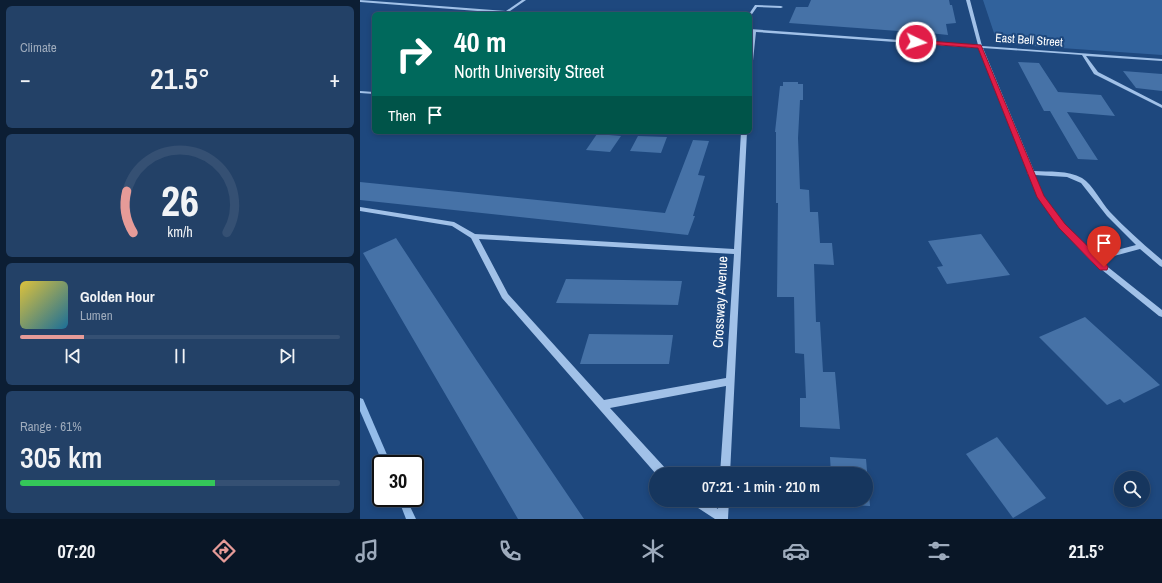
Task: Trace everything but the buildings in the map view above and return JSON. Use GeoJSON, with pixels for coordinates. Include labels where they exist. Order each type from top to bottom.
{"type":"FeatureCollection","features":[{"type":"Feature","properties":{"kind":"street"},"geometry":{"type":"LineString","coordinates":[[360,1],[507,12],[524,0]]}},
{"type":"Feature","properties":{"kind":"street"},"geometry":{"type":"LineString","coordinates":[[968,0],[980,46],[1030,173],[1041,197],[1062,226],[1093,259],[1162,314]]}},
{"type":"Feature","properties":{"kind":"street"},"geometry":{"type":"LineString","coordinates":[[752,13],[756,6],[781,7]]}},
{"type":"Feature","properties":{"kind":"street"},"geometry":{"type":"LineString","coordinates":[[916,25],[916,42]]}},
{"type":"Feature","properties":{"kind":"street","name":"East Bell Street"},"geometry":{"type":"LineString","coordinates":[[752,30],[1162,60]]}},
{"type":"Feature","properties":{"kind":"street"},"geometry":{"type":"LineString","coordinates":[[1083,54],[1096,73],[1162,107]]}},
{"type":"Feature","properties":{"kind":"street"},"geometry":{"type":"LineString","coordinates":[[360,92],[372,93]]}},
{"type":"Feature","properties":{"kind":"street","name":"Crossway Avenue"},"geometry":{"type":"LineString","coordinates":[[725,467],[744,134]]}},
{"type":"Feature","properties":{"kind":"street"},"geometry":{"type":"LineString","coordinates":[[1030,173],[1064,175],[1080,179],[1086,184],[1101,206],[1162,264]]}},
{"type":"Feature","properties":{"kind":"street"},"geometry":{"type":"LineString","coordinates":[[360,209],[454,224],[474,236],[737,252]]}},
{"type":"Feature","properties":{"kind":"street"},"geometry":{"type":"LineString","coordinates":[[474,236],[505,296],[657,467]]}},
{"type":"Feature","properties":{"kind":"street"},"geometry":{"type":"LineString","coordinates":[[1093,259],[1142,246]]}},
{"type":"Feature","properties":{"kind":"street"},"geometry":{"type":"LineString","coordinates":[[602,405],[730,381]]}},
{"type":"Feature","properties":{"kind":"street"},"geometry":{"type":"LineString","coordinates":[[706,507],[723,519]]}},
{"type":"Feature","properties":{"kind":"street"},"geometry":{"type":"LineString","coordinates":[[723,519],[724,507]]}},
{"type":"Feature","properties":{"kind":"shaded area"},"geometry":{"type":"Polygon","coordinates":[[[983,0],[1162,0],[1162,55],[1018,45],[995,36],[983,0]]]}},
{"type":"Feature","properties":{"kind":"waterway"},"geometry":{"type":"LineString","coordinates":[[360,402],[383,455]]}},
{"type":"Feature","properties":{"kind":"waterway"},"geometry":{"type":"LineString","coordinates":[[406,507],[411,519]]}},
{"type":"Feature","properties":{"kind":"route"},"geometry":{"type":"LineString","coordinates":[[916,42],[980,46],[1030,173],[1041,197],[1062,226],[1093,259],[1104,267]]}}]}
